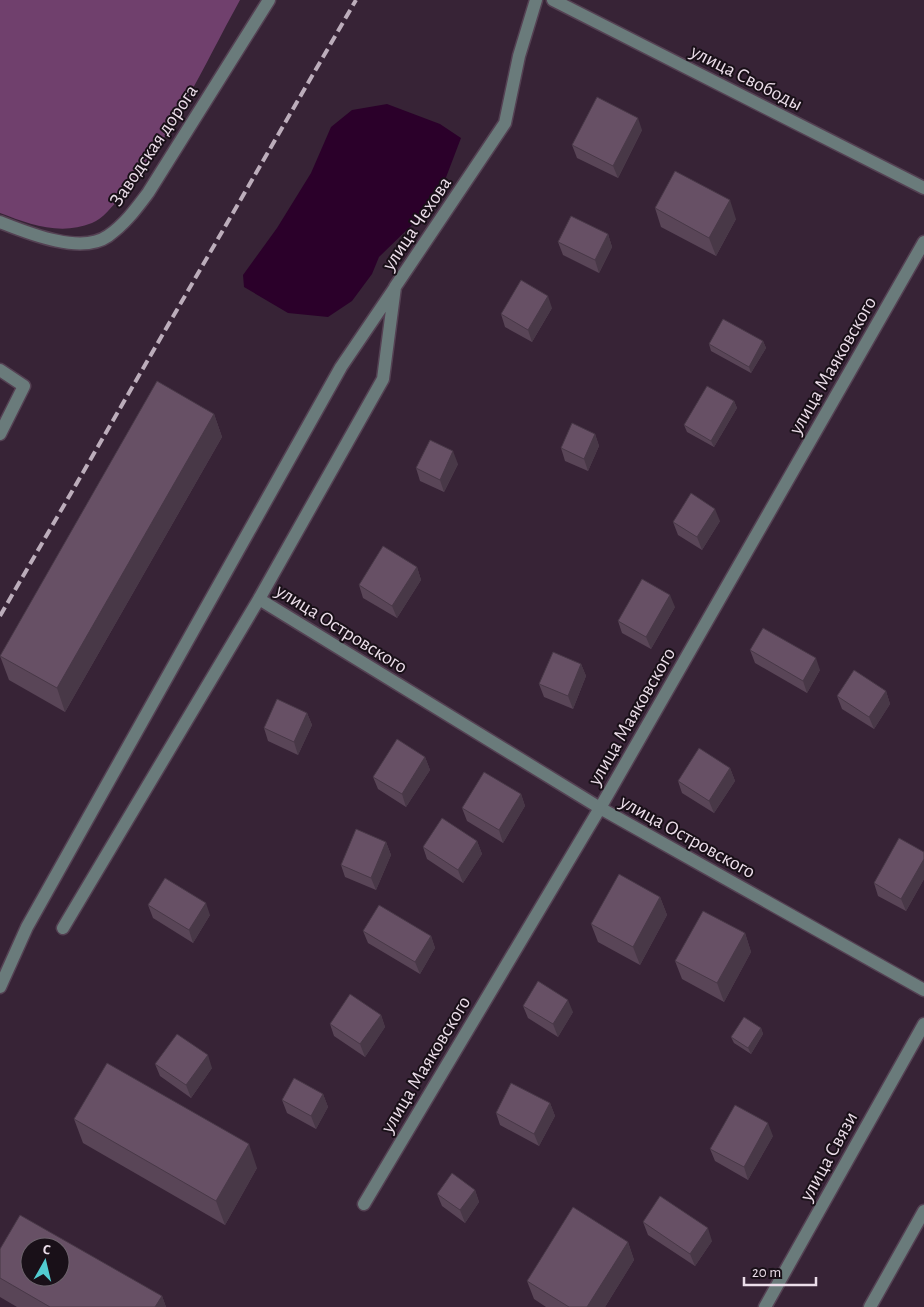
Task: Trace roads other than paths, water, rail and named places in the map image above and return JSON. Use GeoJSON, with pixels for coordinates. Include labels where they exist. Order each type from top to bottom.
{"type":"FeatureCollection","features":[{"type":"Feature","properties":{"kind":"street","name":"Заводская дорога"},"geometry":{"type":"LineString","coordinates":[[0,222],[39,237],[76,244],[107,237],[131,217],[148,194],[269,0]]}},
{"type":"Feature","properties":{"kind":"street","name":"улица Чехова"},"geometry":{"type":"LineString","coordinates":[[64,928],[258,599],[382,378],[395,287],[505,123],[519,56],[536,0]]}},
{"type":"Feature","properties":{"kind":"street","name":"улица Свободы"},"geometry":{"type":"LineString","coordinates":[[553,0],[572,5],[924,188]]}},
{"type":"Feature","properties":{"kind":"street","name":"улица Маяковского"},"geometry":{"type":"LineString","coordinates":[[364,1204],[600,808],[924,242]]}},
{"type":"Feature","properties":{"kind":"street"},"geometry":{"type":"LineString","coordinates":[[0,987],[27,927],[340,367],[395,287]]}},
{"type":"Feature","properties":{"kind":"street"},"geometry":{"type":"LineString","coordinates":[[0,370],[24,386],[0,434]]}},
{"type":"Feature","properties":{"kind":"street","name":"улица Островского"},"geometry":{"type":"LineString","coordinates":[[258,599],[600,808],[924,990]]}},
{"type":"Feature","properties":{"kind":"street","name":"улица Связи"},"geometry":{"type":"LineString","coordinates":[[765,1307],[924,1024]]}},
{"type":"Feature","properties":{"kind":"street"},"geometry":{"type":"LineString","coordinates":[[870,1307],[924,1211]]}},
{"type":"Feature","properties":{"kind":"railway"},"geometry":{"type":"LineString","coordinates":[[0,616],[356,0]]}}]}
